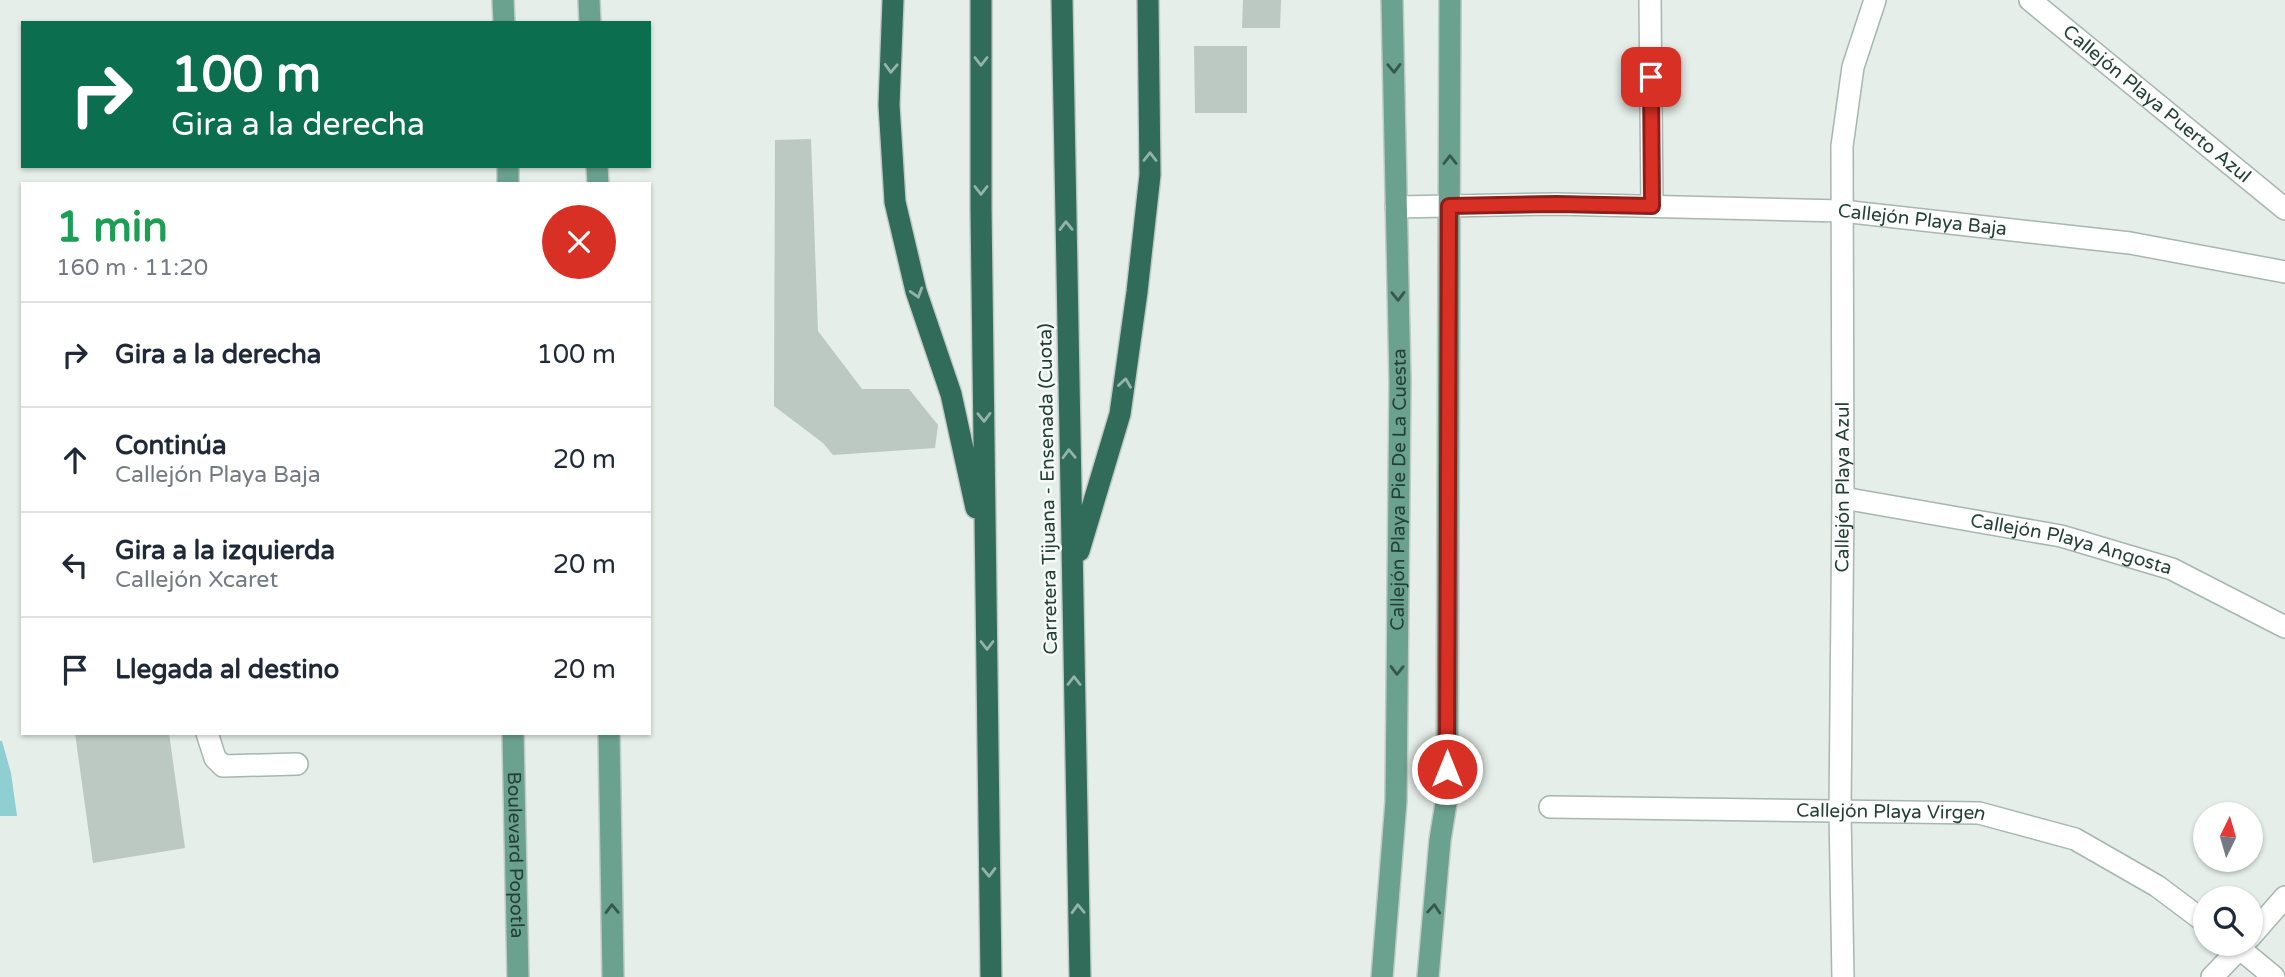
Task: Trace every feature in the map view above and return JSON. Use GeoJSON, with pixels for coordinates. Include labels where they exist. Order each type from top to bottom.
{"type":"FeatureCollection","features":[{"type":"Feature","properties":{"kind":"highway"},"geometry":{"type":"LineString","coordinates":[[893,0],[889,105],[895,202],[916,291],[951,394],[986,555]]}},
{"type":"Feature","properties":{"kind":"highway"},"geometry":{"type":"LineString","coordinates":[[981,0],[981,209],[991,977]]}},
{"type":"Feature","properties":{"kind":"highway","name":"Carretera Tijuana - Ensenada (Cuota)"},"geometry":{"type":"LineString","coordinates":[[1062,0],[1080,977]]}},
{"type":"Feature","properties":{"kind":"highway"},"geometry":{"type":"LineString","coordinates":[[1074,567],[1120,414],[1137,292],[1150,175],[1148,0]]}},
{"type":"Feature","properties":{"kind":"main road"},"geometry":{"type":"LineString","coordinates":[[503,0],[504,21]]}},
{"type":"Feature","properties":{"kind":"main road"},"geometry":{"type":"LineString","coordinates":[[589,0],[590,21]]}},
{"type":"Feature","properties":{"kind":"main road","name":"Callejón Playa Pie De La Cuesta"},"geometry":{"type":"LineString","coordinates":[[1381,977],[1396,801],[1400,381],[1392,0]]}},
{"type":"Feature","properties":{"kind":"main road"},"geometry":{"type":"LineString","coordinates":[[1428,977],[1440,840],[1447,797],[1450,0]]}},
{"type":"Feature","properties":{"kind":"main road","name":"Boulevard Popotla"},"geometry":{"type":"LineString","coordinates":[[513,735],[519,977]]}},
{"type":"Feature","properties":{"kind":"main road"},"geometry":{"type":"LineString","coordinates":[[609,735],[613,977]]}},
{"type":"Feature","properties":{"kind":"street"},"geometry":{"type":"LineString","coordinates":[[1650,0],[1652,206]]}},
{"type":"Feature","properties":{"kind":"street","name":"Callejón Playa Azul"},"geometry":{"type":"LineString","coordinates":[[1843,977],[1840,812],[1842,146],[1853,68],[1875,0]]}},
{"type":"Feature","properties":{"kind":"street","name":"Callejón Playa Puerto Azul"},"geometry":{"type":"LineString","coordinates":[[2029,0],[2285,209]]}},
{"type":"Feature","properties":{"kind":"street","name":"Callejón Playa Baja"},"geometry":{"type":"LineString","coordinates":[[1396,206],[1556,204],[1842,211],[2130,243],[2285,272]]}},
{"type":"Feature","properties":{"kind":"street","name":"Callejón Playa Angosta"},"geometry":{"type":"LineString","coordinates":[[1843,498],[2062,536],[2172,569],[2285,627]]}},
{"type":"Feature","properties":{"kind":"street"},"geometry":{"type":"LineString","coordinates":[[208,735],[215,758],[223,766],[297,764]]}},
{"type":"Feature","properties":{"kind":"street","name":"Callejón Playa Virgen"},"geometry":{"type":"LineString","coordinates":[[1550,807],[1979,813],[2075,839],[2157,886],[2193,913]]}},
{"type":"Feature","properties":{"kind":"street"},"geometry":{"type":"LineString","coordinates":[[2263,921],[2285,897]]}},
{"type":"Feature","properties":{"kind":"street"},"geometry":{"type":"LineString","coordinates":[[2212,977],[2231,956]]}},
{"type":"Feature","properties":{"kind":"street"},"geometry":{"type":"LineString","coordinates":[[2254,956],[2274,977]]}},
{"type":"Feature","properties":{"kind":"water"},"geometry":{"type":"Polygon","coordinates":[[[0,741],[11,773],[17,816],[0,816],[0,741]]]}},
{"type":"Feature","properties":{"kind":"building"},"geometry":{"type":"Polygon","coordinates":[[[1243,0],[1281,0],[1280,28],[1242,28],[1243,0]]]}},
{"type":"Feature","properties":{"kind":"building"},"geometry":{"type":"Polygon","coordinates":[[[1194,46],[1247,46],[1247,113],[1195,113],[1194,46]]]}},
{"type":"Feature","properties":{"kind":"building"},"geometry":{"type":"Polygon","coordinates":[[[811,139],[818,331],[862,389],[909,389],[938,425],[935,448],[833,455],[823,443],[774,406],[775,140],[811,139]]]}},
{"type":"Feature","properties":{"kind":"building"},"geometry":{"type":"Polygon","coordinates":[[[75,735],[169,735],[185,848],[93,863],[75,735]]]}},
{"type":"Feature","properties":{"kind":"route"},"geometry":{"type":"LineString","coordinates":[[1447,769],[1449,206],[1652,206],[1651,77]]}}]}
